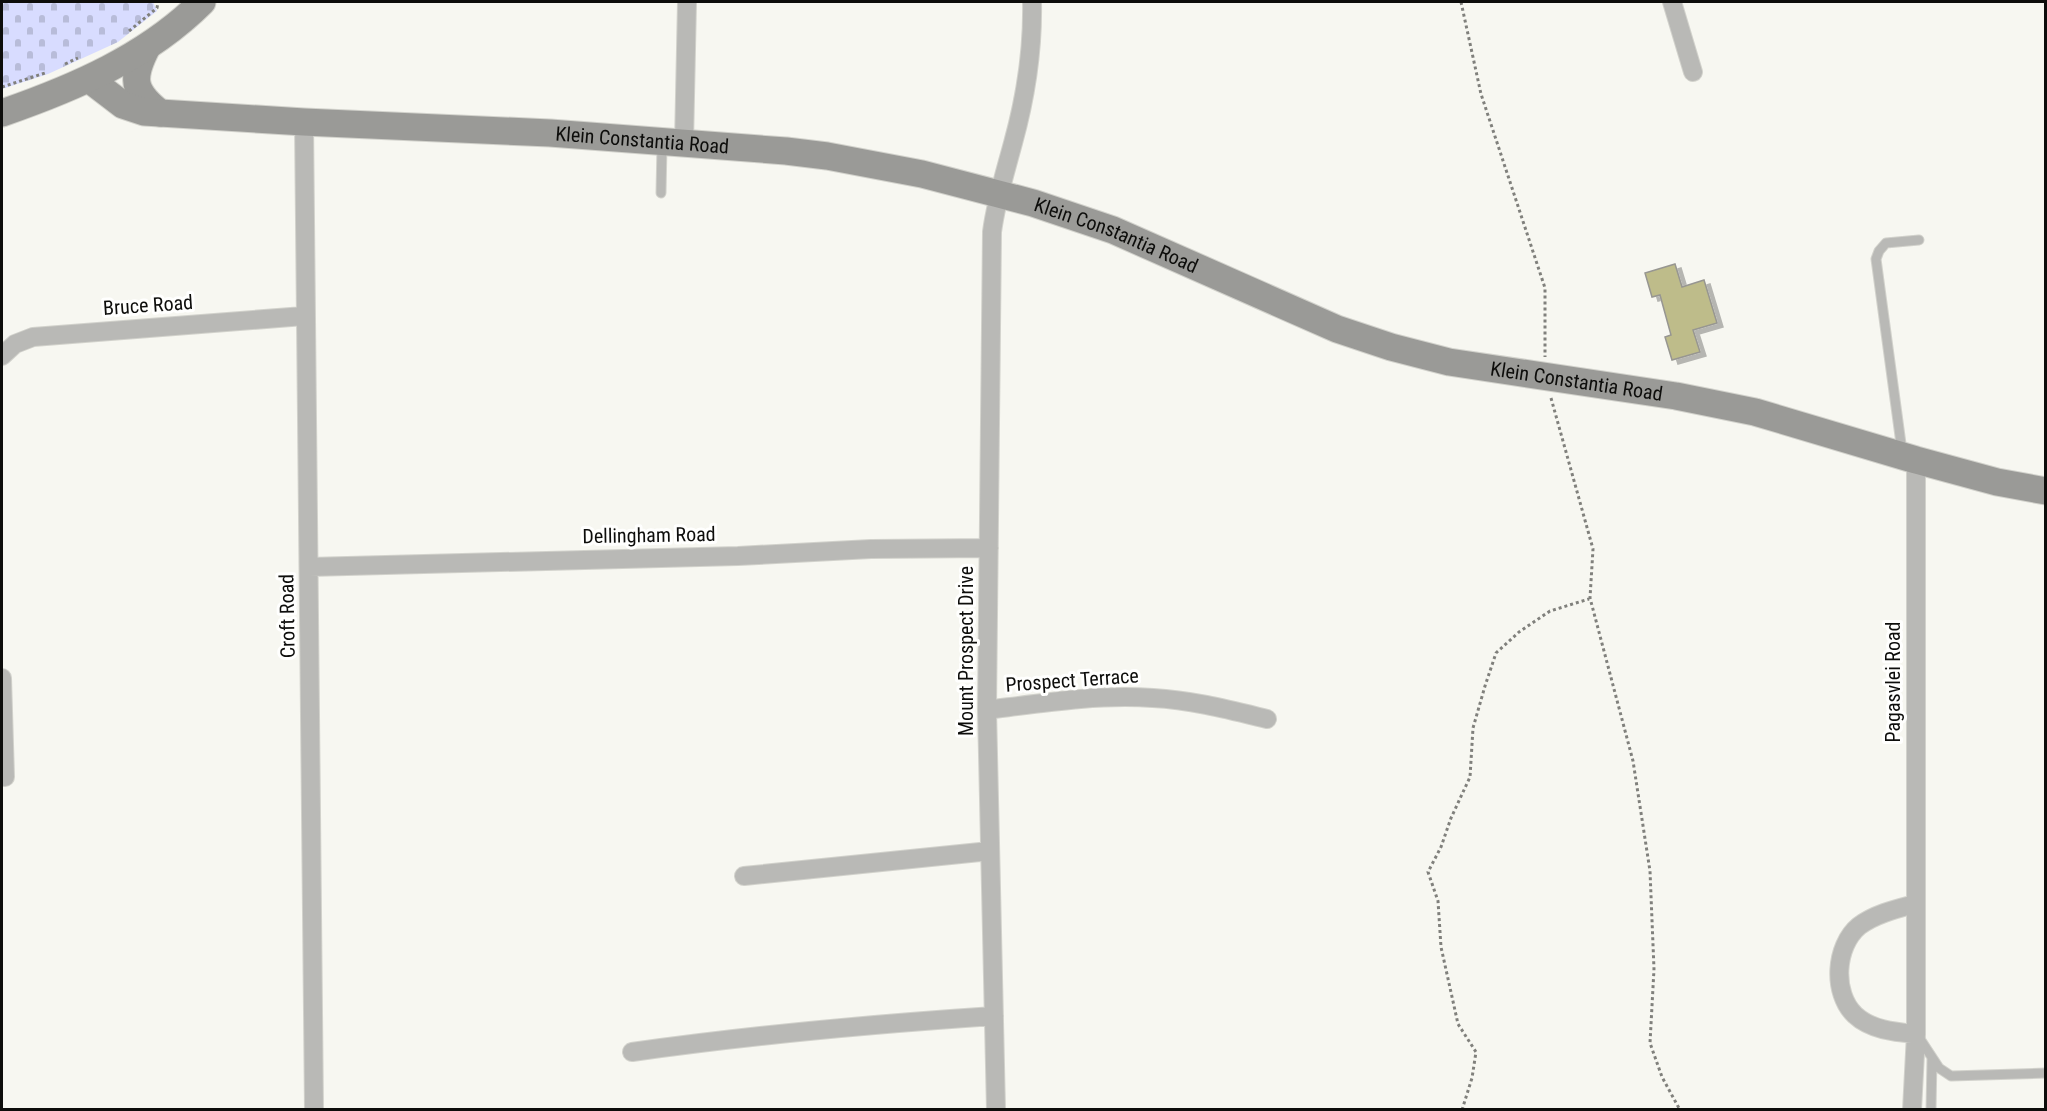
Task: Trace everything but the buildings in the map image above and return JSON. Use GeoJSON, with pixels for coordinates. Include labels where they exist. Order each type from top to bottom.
{"type":"FeatureCollection","features":[{"type":"Feature","properties":{"kind":"street"},"geometry":{"type":"LineString","coordinates":[[673,142],[687,2]]}},
{"type":"Feature","properties":{"kind":"street","name":"Mount Prospect Drive"},"geometry":{"type":"LineString","coordinates":[[996,1110],[987,710],[992,232],[998,193],[1014,142],[1027,82],[1032,51],[1032,2]]}},
{"type":"Feature","properties":{"kind":"street"},"geometry":{"type":"LineString","coordinates":[[1672,2],[1693,72]]}},
{"type":"Feature","properties":{"kind":"street"},"geometry":{"type":"LineString","coordinates":[[2,113],[45,98],[192,8]]}},
{"type":"Feature","properties":{"kind":"street"},"geometry":{"type":"LineString","coordinates":[[136,41],[137,88],[160,113]]}},
{"type":"Feature","properties":{"kind":"street","name":"Klein Constantia Road"},"geometry":{"type":"LineString","coordinates":[[94,67],[123,105],[144,112],[530,132],[673,142],[827,156],[922,174],[998,193],[1113,230],[1337,329],[1377,343],[1449,362],[1676,396],[1755,412],[1997,482],[2046,491]]}},
{"type":"Feature","properties":{"kind":"street","name":"Croft Road"},"geometry":{"type":"LineString","coordinates":[[304,122],[304,316],[309,567],[314,1110]]}},
{"type":"Feature","properties":{"kind":"street","name":"Bruce Road"},"geometry":{"type":"LineString","coordinates":[[2,356],[15,344],[33,337],[304,316]]}},
{"type":"Feature","properties":{"kind":"street","name":"Pagasvlei Road"},"geometry":{"type":"LineString","coordinates":[[1909,458],[1916,1034],[1912,1110]]}},
{"type":"Feature","properties":{"kind":"street","name":"Dellingham Road"},"geometry":{"type":"LineString","coordinates":[[309,567],[738,556],[871,549],[989,548]]}},
{"type":"Feature","properties":{"kind":"street"},"geometry":{"type":"LineString","coordinates":[[2,678],[4,777]]}},
{"type":"Feature","properties":{"kind":"street","name":"Prospect Terrace"},"geometry":{"type":"LineString","coordinates":[[987,710],[1103,698],[1152,698],[1191,702],[1267,719]]}},
{"type":"Feature","properties":{"kind":"street"},"geometry":{"type":"LineString","coordinates":[[744,876],[990,850]]}},
{"type":"Feature","properties":{"kind":"street"},"geometry":{"type":"LineString","coordinates":[[1915,904],[1883,913],[1859,927],[1847,943],[1840,965],[1841,987],[1846,1002],[1855,1015],[1878,1028],[1916,1034]]}},
{"type":"Feature","properties":{"kind":"street"},"geometry":{"type":"LineString","coordinates":[[632,1052],[740,1037],[994,1016]]}},
{"type":"Feature","properties":{"kind":"lane"},"geometry":{"type":"LineString","coordinates":[[661,193],[673,142]]}},
{"type":"Feature","properties":{"kind":"lane"},"geometry":{"type":"LineString","coordinates":[[1909,458],[1876,259],[1886,243],[1919,240]]}},
{"type":"Feature","properties":{"kind":"lane"},"geometry":{"type":"LineString","coordinates":[[1916,1034],[1939,1068],[1952,1076],[2046,1073]]}},
{"type":"Feature","properties":{"kind":"lane"},"geometry":{"type":"LineString","coordinates":[[1931,1110],[1932,1058]]}},
{"type":"Feature","properties":{"kind":"path"},"geometry":{"type":"LineString","coordinates":[[136,41],[157,8],[158,2]]}},
{"type":"Feature","properties":{"kind":"path"},"geometry":{"type":"LineString","coordinates":[[1461,2],[1481,94],[1545,288],[1545,377],[1593,549],[1590,598],[1633,761],[1650,871],[1654,969],[1650,1043],[1662,1077],[1680,1110]]}},
{"type":"Feature","properties":{"kind":"path"},"geometry":{"type":"LineString","coordinates":[[57,68],[94,67]]}},
{"type":"Feature","properties":{"kind":"path"},"geometry":{"type":"LineString","coordinates":[[2,87],[47,72]]}},
{"type":"Feature","properties":{"kind":"path"},"geometry":{"type":"LineString","coordinates":[[1462,1110],[1472,1078],[1476,1052],[1458,1023],[1441,947],[1438,902],[1428,872],[1441,848],[1451,818],[1470,777],[1473,728],[1496,653],[1550,610],[1590,598]]}},
{"type":"Feature","properties":{"kind":"green space"},"geometry":{"type":"Polygon","coordinates":[[[2,2],[153,2],[157,11],[118,42],[48,74],[2,89],[2,2]]]}}]}
